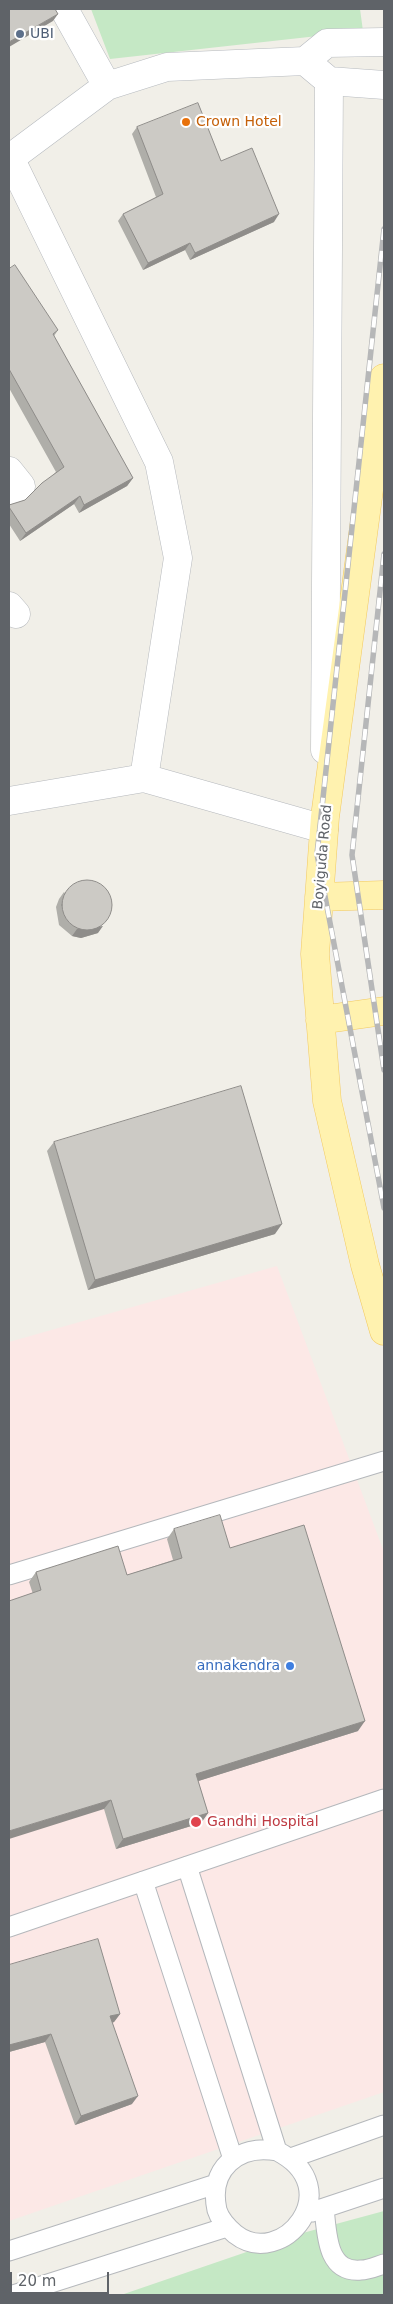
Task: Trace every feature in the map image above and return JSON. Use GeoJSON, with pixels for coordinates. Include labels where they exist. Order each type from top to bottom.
{"type":"FeatureCollection","features":[{"type":"Feature","properties":{"kind":"main road","name":"Boyiguda Road"},"geometry":{"type":"LineString","coordinates":[[384,378],[324,823],[315,954],[327,1101],[364,1265],[384,1331]]}},
{"type":"Feature","properties":{"kind":"main road"},"geometry":{"type":"LineString","coordinates":[[319,897],[384,895]]}},
{"type":"Feature","properties":{"kind":"main road"},"geometry":{"type":"LineString","coordinates":[[320,1020],[384,1011]]}},
{"type":"Feature","properties":{"kind":"street"},"geometry":{"type":"LineString","coordinates":[[64,9],[107,86]]}},
{"type":"Feature","properties":{"kind":"street"},"geometry":{"type":"LineString","coordinates":[[144,778],[178,558],[158,462],[10,158],[107,86],[167,67],[306,62],[327,43],[384,42]]}},
{"type":"Feature","properties":{"kind":"street"},"geometry":{"type":"LineString","coordinates":[[306,62],[330,81],[384,85]]}},
{"type":"Feature","properties":{"kind":"street"},"geometry":{"type":"LineString","coordinates":[[9,801],[144,778],[324,823],[330,81]]}},
{"type":"Feature","properties":{"kind":"street"},"geometry":{"type":"LineString","coordinates":[[9,471],[21,486],[9,496]]}},
{"type":"Feature","properties":{"kind":"lane"},"geometry":{"type":"LineString","coordinates":[[9,1575],[384,1462]]}},
{"type":"Feature","properties":{"kind":"lane"},"geometry":{"type":"LineString","coordinates":[[9,1927],[384,1799]]}},
{"type":"Feature","properties":{"kind":"lane"},"geometry":{"type":"LineString","coordinates":[[187,1866],[284,2154]]}},
{"type":"Feature","properties":{"kind":"lane"},"geometry":{"type":"LineString","coordinates":[[143,1881],[233,2159]]}},
{"type":"Feature","properties":{"kind":"lane"},"geometry":{"type":"LineString","coordinates":[[284,2154],[384,2125]]}},
{"type":"Feature","properties":{"kind":"lane"},"geometry":{"type":"LineString","coordinates":[[262,2148],[284,2154],[301,2169],[308,2184],[309,2200],[305,2215],[297,2228],[284,2237],[269,2242],[254,2242],[239,2237],[227,2227],[218,2214],[215,2199],[216,2184],[222,2170],[233,2159],[262,2148]]}},
{"type":"Feature","properties":{"kind":"lane"},"geometry":{"type":"LineString","coordinates":[[9,2251],[216,2184]]}},
{"type":"Feature","properties":{"kind":"lane"},"geometry":{"type":"LineString","coordinates":[[305,2215],[384,2188]]}},
{"type":"Feature","properties":{"kind":"lane"},"geometry":{"type":"LineString","coordinates":[[324,2208],[330,2254],[342,2266],[361,2271],[384,2264]]}},
{"type":"Feature","properties":{"kind":"lane"},"geometry":{"type":"LineString","coordinates":[[13,2295],[227,2227]]}},
{"type":"Feature","properties":{"kind":"shaded area","name":"Gandhi Hospital"},"geometry":{"type":"Polygon","coordinates":[[[277,1266],[384,1552],[384,2092],[9,2221],[9,1342],[277,1266]]]}},
{"type":"Feature","properties":{"kind":"green space"},"geometry":{"type":"Polygon","coordinates":[[[91,9],[360,9],[363,31],[110,59],[91,9]]]}},
{"type":"Feature","properties":{"kind":"green space"},"geometry":{"type":"Polygon","coordinates":[[[384,2211],[384,2295],[121,2295],[299,2234],[384,2211]]]}},
{"type":"Feature","properties":{"kind":"building","name":"UBI"},"geometry":{"type":"Polygon","coordinates":[[[9,9],[55,9],[58,14],[9,42],[9,9]]]}},
{"type":"Feature","properties":{"kind":"building"},"geometry":{"type":"Polygon","coordinates":[[[198,103],[221,161],[252,148],[279,214],[195,253],[190,243],[148,263],[123,214],[163,194],[137,127],[198,103]]]}},
{"type":"Feature","properties":{"kind":"building"},"geometry":{"type":"Polygon","coordinates":[[[15,265],[58,330],[53,334],[133,478],[84,505],[80,496],[26,533],[9,505],[25,500],[42,483],[64,467],[9,369],[9,269],[15,265]]]}},
{"type":"Feature","properties":{"kind":"building"},"geometry":{"type":"Polygon","coordinates":[[[82,880],[92,880],[105,887],[112,900],[112,910],[105,923],[92,930],[82,930],[73,926],[66,919],[62,910],[62,900],[66,891],[73,884],[82,880]]]}},
{"type":"Feature","properties":{"kind":"building"},"geometry":{"type":"Polygon","coordinates":[[[241,1086],[282,1224],[95,1280],[54,1142],[241,1086]]]}},
{"type":"Feature","properties":{"kind":"building"},"geometry":{"type":"Polygon","coordinates":[[[220,1515],[230,1548],[304,1525],[365,1721],[196,1774],[208,1813],[123,1839],[111,1800],[9,1831],[9,1601],[41,1590],[36,1572],[118,1546],[127,1575],[182,1558],[174,1529],[220,1515]]]}},
{"type":"Feature","properties":{"kind":"building"},"geometry":{"type":"Polygon","coordinates":[[[98,1939],[120,2014],[110,2016],[138,2096],[81,2116],[51,2034],[9,2045],[9,1965],[98,1939]]]}},
{"type":"Feature","properties":{"kind":"railway"},"geometry":{"type":"LineString","coordinates":[[384,229],[317,854],[384,1208]]}},
{"type":"Feature","properties":{"kind":"railway"},"geometry":{"type":"LineString","coordinates":[[384,554],[352,855],[384,1070]]}},
{"type":"Feature","properties":{"kind":"place","name":"UBI"},"geometry":{"type":"Point","coordinates":[20,34]}},
{"type":"Feature","properties":{"kind":"place","name":"Crown Hotel"},"geometry":{"type":"Point","coordinates":[186,122]}},
{"type":"Feature","properties":{"kind":"place","name":"annakendra"},"geometry":{"type":"Point","coordinates":[290,1666]}},
{"type":"Feature","properties":{"kind":"place","name":"Gandhi Hospital"},"geometry":{"type":"Point","coordinates":[196,1822]}}]}
